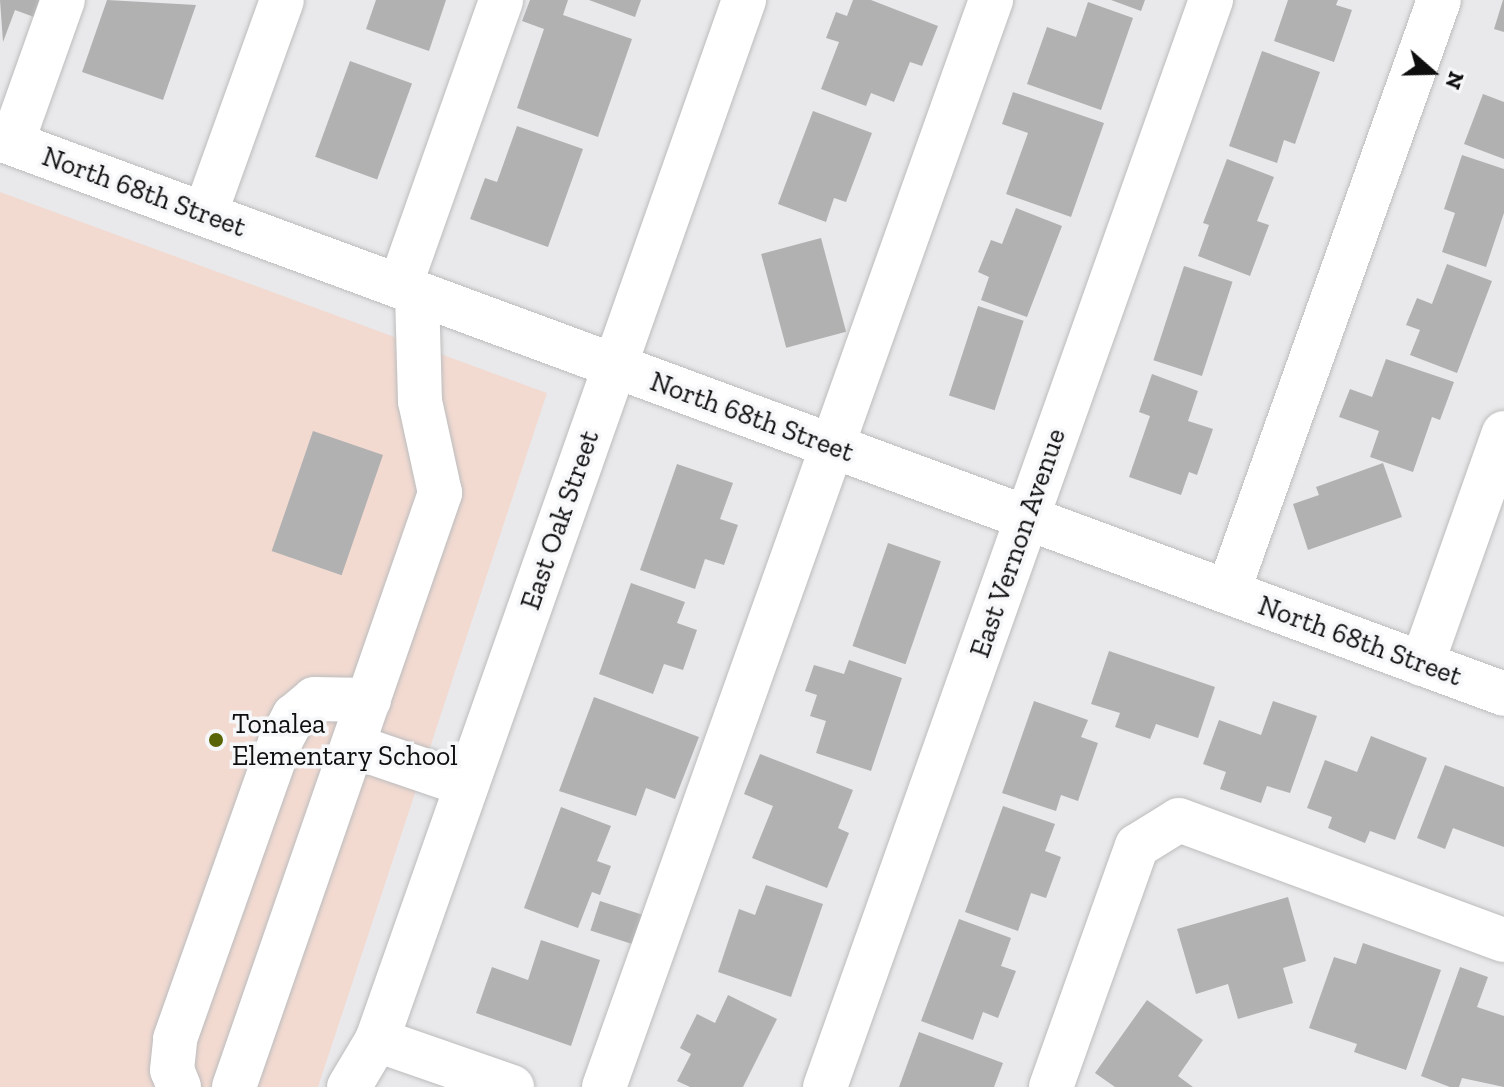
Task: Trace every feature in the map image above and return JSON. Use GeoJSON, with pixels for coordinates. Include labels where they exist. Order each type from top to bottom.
{"type":"FeatureCollection","features":[{"type":"Feature","properties":{"kind":"street"},"geometry":{"type":"LineString","coordinates":[[6,141],[63,0]]}},
{"type":"Feature","properties":{"kind":"street"},"geometry":{"type":"LineString","coordinates":[[205,214],[282,0]]}},
{"type":"Feature","properties":{"kind":"street"},"geometry":{"type":"LineString","coordinates":[[234,1087],[440,493],[420,401],[408,290],[501,0]]}},
{"type":"Feature","properties":{"kind":"street","name":"East Oak Street"},"geometry":{"type":"LineString","coordinates":[[349,1087],[377,1040],[744,0]]}},
{"type":"Feature","properties":{"kind":"street"},"geometry":{"type":"LineString","coordinates":[[604,1087],[991,0]]}},
{"type":"Feature","properties":{"kind":"street","name":"East Vernon Avenue"},"geometry":{"type":"LineString","coordinates":[[825,1087],[1211,0]]}},
{"type":"Feature","properties":{"kind":"street"},"geometry":{"type":"LineString","coordinates":[[1228,592],[1439,0]]}},
{"type":"Feature","properties":{"kind":"street","name":"North 68th Street"},"geometry":{"type":"LineString","coordinates":[[6,141],[1504,694]]}},
{"type":"Feature","properties":{"kind":"street"},"geometry":{"type":"LineString","coordinates":[[1422,664],[1504,433]]}},
{"type":"Feature","properties":{"kind":"street"},"geometry":{"type":"LineString","coordinates":[[179,1087],[172,1070],[175,1039],[280,742],[294,716],[314,699],[369,700]]}},
{"type":"Feature","properties":{"kind":"street"},"geometry":{"type":"LineString","coordinates":[[353,746],[467,785]]}},
{"type":"Feature","properties":{"kind":"street"},"geometry":{"type":"LineString","coordinates":[[1051,1087],[1137,846],[1179,820],[1504,940]]}},
{"type":"Feature","properties":{"kind":"street"},"geometry":{"type":"LineString","coordinates":[[377,1040],[512,1087]]}},
{"type":"Feature","properties":{"kind":"street","name":"East Oak Street"},"geometry":{"type":"LineString","coordinates":[[371,1087],[377,1040]]}},
{"type":"Feature","properties":{"kind":"shaded area","name":"Tonalea Elementary School"},"geometry":{"type":"Polygon","coordinates":[[[0,192],[547,393],[318,1087],[0,1087],[0,192]]]}},
{"type":"Feature","properties":{"kind":"building"},"geometry":{"type":"Polygon","coordinates":[[[0,0],[53,0],[45,21],[15,10],[3,42],[0,0]]]}},
{"type":"Feature","properties":{"kind":"building"},"geometry":{"type":"Polygon","coordinates":[[[107,0],[196,5],[163,100],[82,72],[107,0]]]}},
{"type":"Feature","properties":{"kind":"building"},"geometry":{"type":"Polygon","coordinates":[[[376,0],[446,0],[429,51],[366,29],[376,0]]]}},
{"type":"Feature","properties":{"kind":"building"},"geometry":{"type":"Polygon","coordinates":[[[530,0],[568,0],[563,15],[632,39],[598,137],[517,108],[544,29],[522,21],[530,0]]]}},
{"type":"Feature","properties":{"kind":"building"},"geometry":{"type":"Polygon","coordinates":[[[589,0],[641,0],[635,17],[589,0]]]}},
{"type":"Feature","properties":{"kind":"building"},"geometry":{"type":"Polygon","coordinates":[[[853,0],[871,0],[938,26],[922,66],[910,62],[894,102],[871,93],[866,106],[821,89],[839,42],[826,38],[836,12],[847,16],[853,0]]]}},
{"type":"Feature","properties":{"kind":"building"},"geometry":{"type":"Polygon","coordinates":[[[1111,0],[1145,0],[1141,11],[1111,0]]]}},
{"type":"Feature","properties":{"kind":"building"},"geometry":{"type":"Polygon","coordinates":[[[1288,0],[1338,0],[1336,5],[1352,10],[1334,62],[1274,41],[1288,0]]]}},
{"type":"Feature","properties":{"kind":"building"},"geometry":{"type":"Polygon","coordinates":[[[1504,0],[1504,32],[1494,29],[1504,0]]]}},
{"type":"Feature","properties":{"kind":"building"},"geometry":{"type":"Polygon","coordinates":[[[1088,2],[1133,18],[1101,110],[1027,84],[1047,27],[1076,37],[1088,2]]]}},
{"type":"Feature","properties":{"kind":"building"},"geometry":{"type":"Polygon","coordinates":[[[1262,51],[1320,72],[1295,144],[1284,140],[1277,163],[1229,146],[1262,51]]]}},
{"type":"Feature","properties":{"kind":"building"},"geometry":{"type":"Polygon","coordinates":[[[350,61],[412,84],[377,179],[315,157],[350,61]]]}},
{"type":"Feature","properties":{"kind":"building"},"geometry":{"type":"Polygon","coordinates":[[[1013,92],[1104,123],[1071,217],[1006,194],[1028,133],[1002,124],[1013,92]]]}},
{"type":"Feature","properties":{"kind":"building"},"geometry":{"type":"Polygon","coordinates":[[[1483,94],[1504,102],[1504,159],[1464,144],[1483,94]]]}},
{"type":"Feature","properties":{"kind":"building"},"geometry":{"type":"Polygon","coordinates":[[[813,111],[872,133],[846,202],[834,198],[826,222],[778,204],[813,111]]]}},
{"type":"Feature","properties":{"kind":"building"},"geometry":{"type":"Polygon","coordinates":[[[517,126],[583,149],[548,247],[470,219],[485,178],[497,182],[517,126]]]}},
{"type":"Feature","properties":{"kind":"building"},"geometry":{"type":"Polygon","coordinates":[[[1462,155],[1504,169],[1504,213],[1486,267],[1442,252],[1455,213],[1444,209],[1462,155]]]}},
{"type":"Feature","properties":{"kind":"building"},"geometry":{"type":"Polygon","coordinates":[[[1227,159],[1274,177],[1257,221],[1269,225],[1250,276],[1198,256],[1209,225],[1203,223],[1227,159]]]}},
{"type":"Feature","properties":{"kind":"building"},"geometry":{"type":"Polygon","coordinates":[[[1016,208],[1062,226],[1027,317],[981,300],[989,277],[978,272],[991,240],[1002,244],[1016,208]]]}},
{"type":"Feature","properties":{"kind":"building"},"geometry":{"type":"Polygon","coordinates":[[[821,238],[846,332],[786,348],[761,254],[821,238]]]}},
{"type":"Feature","properties":{"kind":"building"},"geometry":{"type":"Polygon","coordinates":[[[1447,264],[1492,281],[1457,373],[1410,355],[1420,330],[1406,325],[1417,298],[1432,304],[1447,264]]]}},
{"type":"Feature","properties":{"kind":"building"},"geometry":{"type":"Polygon","coordinates":[[[1184,266],[1233,282],[1202,376],[1153,360],[1184,266]]]}},
{"type":"Feature","properties":{"kind":"building"},"geometry":{"type":"Polygon","coordinates":[[[978,306],[1024,321],[995,410],[949,395],[978,306]]]}},
{"type":"Feature","properties":{"kind":"building"},"geometry":{"type":"Polygon","coordinates":[[[1386,359],[1454,382],[1440,420],[1432,417],[1413,472],[1370,457],[1379,431],[1339,417],[1350,389],[1372,397],[1386,359]]]}},
{"type":"Feature","properties":{"kind":"building"},"geometry":{"type":"Polygon","coordinates":[[[1152,374],[1198,391],[1188,421],[1213,429],[1197,475],[1189,472],[1181,495],[1129,477],[1150,416],[1139,412],[1152,374]]]}},
{"type":"Feature","properties":{"kind":"building"},"geometry":{"type":"Polygon","coordinates":[[[313,431],[383,455],[342,575],[272,551],[313,431]]]}},
{"type":"Feature","properties":{"kind":"building"},"geometry":{"type":"Polygon","coordinates":[[[1383,463],[1402,517],[1308,550],[1293,504],[1319,495],[1316,487],[1383,463]]]}},
{"type":"Feature","properties":{"kind":"building"},"geometry":{"type":"Polygon","coordinates":[[[677,464],[733,483],[720,519],[738,525],[724,565],[705,559],[695,589],[640,570],[677,464]]]}},
{"type":"Feature","properties":{"kind":"building"},"geometry":{"type":"Polygon","coordinates":[[[888,543],[941,561],[905,664],[853,646],[888,543]]]}},
{"type":"Feature","properties":{"kind":"building"},"geometry":{"type":"Polygon","coordinates":[[[631,583],[685,602],[677,623],[697,630],[683,670],[664,664],[653,694],[599,674],[631,583]]]}},
{"type":"Feature","properties":{"kind":"building"},"geometry":{"type":"Polygon","coordinates":[[[1109,651],[1215,687],[1198,738],[1156,724],[1150,739],[1115,727],[1120,713],[1091,704],[1109,651]]]}},
{"type":"Feature","properties":{"kind":"building"},"geometry":{"type":"Polygon","coordinates":[[[849,660],[902,678],[871,771],[816,753],[826,721],[810,716],[817,695],[805,691],[814,665],[844,674],[849,660]]]}},
{"type":"Feature","properties":{"kind":"building"},"geometry":{"type":"Polygon","coordinates":[[[594,697],[699,737],[675,799],[646,788],[636,816],[559,791],[594,697]]]}},
{"type":"Feature","properties":{"kind":"building"},"geometry":{"type":"Polygon","coordinates":[[[1034,701],[1088,720],[1081,737],[1098,743],[1078,801],[1061,795],[1056,811],[1002,793],[1034,701]]]}},
{"type":"Feature","properties":{"kind":"building"},"geometry":{"type":"Polygon","coordinates":[[[1273,701],[1317,716],[1290,793],[1267,786],[1261,803],[1220,789],[1226,772],[1203,764],[1219,720],[1261,735],[1273,701]]]}},
{"type":"Feature","properties":{"kind":"building"},"geometry":{"type":"Polygon","coordinates":[[[1371,736],[1427,758],[1395,840],[1370,831],[1365,843],[1328,828],[1332,817],[1307,808],[1325,760],[1357,772],[1371,736]]]}},
{"type":"Feature","properties":{"kind":"building"},"geometry":{"type":"Polygon","coordinates":[[[760,754],[853,790],[838,828],[849,833],[827,888],[752,858],[773,806],[744,794],[760,754]]]}},
{"type":"Feature","properties":{"kind":"building"},"geometry":{"type":"Polygon","coordinates":[[[1445,765],[1504,787],[1504,847],[1453,828],[1445,849],[1417,838],[1445,765]]]}},
{"type":"Feature","properties":{"kind":"building"},"geometry":{"type":"Polygon","coordinates":[[[1003,806],[1055,824],[1045,851],[1061,857],[1046,898],[1031,893],[1018,931],[965,912],[1003,806]]]}},
{"type":"Feature","properties":{"kind":"building"},"geometry":{"type":"Polygon","coordinates":[[[561,807],[611,826],[597,861],[611,866],[600,895],[592,892],[578,928],[524,908],[561,807]]]}},
{"type":"Feature","properties":{"kind":"building"},"geometry":{"type":"Polygon","coordinates":[[[766,885],[823,904],[791,997],[718,972],[739,909],[755,915],[766,885]]]}},
{"type":"Feature","properties":{"kind":"building"},"geometry":{"type":"Polygon","coordinates":[[[1288,897],[1306,961],[1283,968],[1293,1003],[1238,1019],[1228,984],[1196,994],[1177,929],[1288,897]]]}},
{"type":"Feature","properties":{"kind":"building"},"geometry":{"type":"Polygon","coordinates":[[[600,901],[649,917],[639,946],[590,930],[600,901]]]}},
{"type":"Feature","properties":{"kind":"building"},"geometry":{"type":"Polygon","coordinates":[[[959,919],[1011,938],[1001,966],[1016,971],[998,1018],[983,1012],[973,1040],[921,1021],[959,919]]]}},
{"type":"Feature","properties":{"kind":"building"},"geometry":{"type":"Polygon","coordinates":[[[541,940],[600,960],[571,1046],[476,1013],[492,967],[528,980],[541,940]]]}},
{"type":"Feature","properties":{"kind":"building"},"geometry":{"type":"Polygon","coordinates":[[[1363,943],[1441,970],[1406,1070],[1354,1052],[1357,1044],[1309,1028],[1334,957],[1356,964],[1363,943]]]}},
{"type":"Feature","properties":{"kind":"building"},"geometry":{"type":"Polygon","coordinates":[[[1460,967],[1488,977],[1477,1007],[1504,1016],[1504,1087],[1462,1078],[1459,1087],[1450,1087],[1421,1076],[1460,967]]]}},
{"type":"Feature","properties":{"kind":"building"},"geometry":{"type":"Polygon","coordinates":[[[728,995],[777,1019],[743,1087],[690,1087],[677,1081],[691,1054],[680,1048],[697,1014],[715,1023],[728,995]]]}},
{"type":"Feature","properties":{"kind":"building"},"geometry":{"type":"Polygon","coordinates":[[[1147,1000],[1203,1040],[1178,1076],[1193,1087],[1115,1087],[1095,1073],[1147,1000]]]}},
{"type":"Feature","properties":{"kind":"building"},"geometry":{"type":"Polygon","coordinates":[[[919,1032],[1003,1063],[994,1087],[899,1087],[919,1032]]]}},
{"type":"Feature","properties":{"kind":"place","name":"Tonalea Elementary School"},"geometry":{"type":"Point","coordinates":[216,740]}}]}
